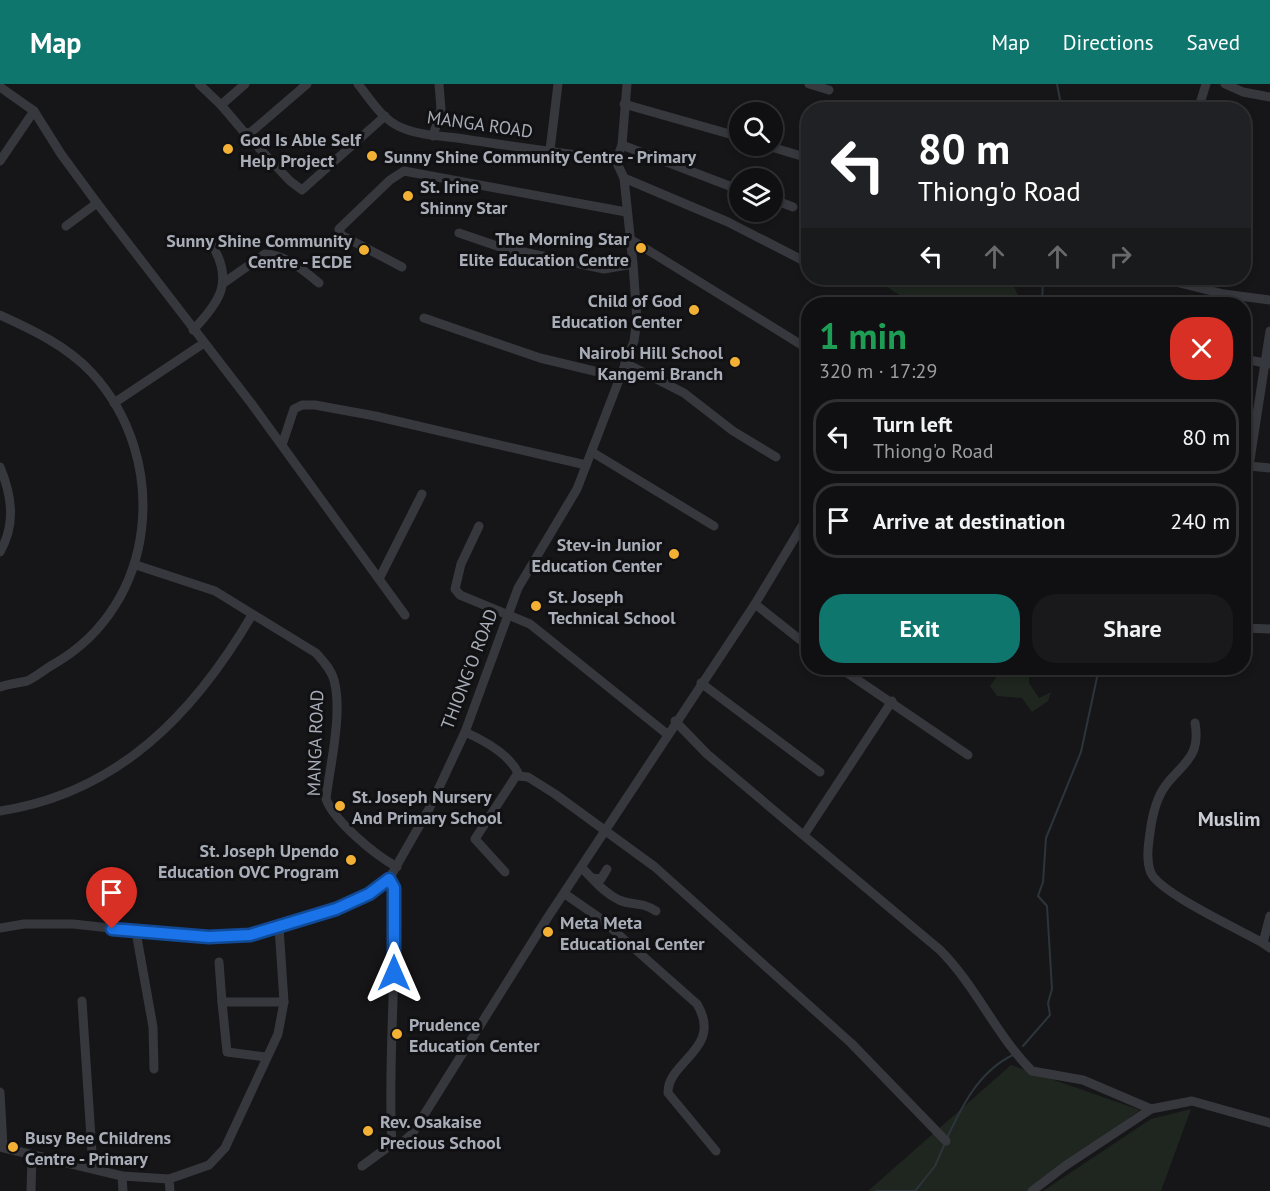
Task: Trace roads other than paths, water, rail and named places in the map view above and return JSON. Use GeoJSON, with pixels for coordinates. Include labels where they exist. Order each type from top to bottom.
{"type":"FeatureCollection","features":[{"type":"Feature","properties":{"kind":"street"},"geometry":{"type":"LineString","coordinates":[[199,84],[290,181],[302,190],[385,116]]}},
{"type":"Feature","properties":{"kind":"street"},"geometry":{"type":"LineString","coordinates":[[221,105],[245,84]]}},
{"type":"Feature","properties":{"kind":"street"},"geometry":{"type":"LineString","coordinates":[[244,132],[255,130],[308,84]]}},
{"type":"Feature","properties":{"kind":"street","name":"MANGA ROAD"},"geometry":{"type":"LineString","coordinates":[[358,84],[385,116],[399,127],[433,136],[550,150],[616,161]]}},
{"type":"Feature","properties":{"kind":"street"},"geometry":{"type":"LineString","coordinates":[[433,136],[441,109],[440,84]]}},
{"type":"Feature","properties":{"kind":"street"},"geometry":{"type":"LineString","coordinates":[[550,150],[558,84]]}},
{"type":"Feature","properties":{"kind":"street"},"geometry":{"type":"LineString","coordinates":[[616,161],[622,145],[627,84]]}},
{"type":"Feature","properties":{"kind":"street"},"geometry":{"type":"LineString","coordinates":[[809,84],[829,90]]}},
{"type":"Feature","properties":{"kind":"street"},"geometry":{"type":"LineString","coordinates":[[1200,102],[1206,84]]}},
{"type":"Feature","properties":{"kind":"street"},"geometry":{"type":"LineString","coordinates":[[1225,84],[1243,92],[1270,97]]}},
{"type":"Feature","properties":{"kind":"street"},"geometry":{"type":"LineString","coordinates":[[0,87],[34,111],[61,154],[97,203],[282,446],[405,615]]}},
{"type":"Feature","properties":{"kind":"street"},"geometry":{"type":"LineString","coordinates":[[624,104],[729,134]]}},
{"type":"Feature","properties":{"kind":"street"},"geometry":{"type":"LineString","coordinates":[[0,161],[34,111]]}},
{"type":"Feature","properties":{"kind":"street"},"geometry":{"type":"LineString","coordinates":[[622,145],[729,186]]}},
{"type":"Feature","properties":{"kind":"street"},"geometry":{"type":"LineString","coordinates":[[783,150],[801,156]]}},
{"type":"Feature","properties":{"kind":"street","name":"THIONG'O ROAD"},"geometry":{"type":"LineString","coordinates":[[0,928],[24,924],[73,924],[136,932],[224,938],[250,935],[336,909],[369,894],[389,879],[405,847],[429,809],[465,732],[518,588],[577,489],[634,341],[637,320],[633,264],[624,178],[616,161]]}},
{"type":"Feature","properties":{"kind":"street"},"geometry":{"type":"LineString","coordinates":[[402,267],[341,235],[339,229],[390,180],[404,171],[626,212]]}},
{"type":"Feature","properties":{"kind":"street"},"geometry":{"type":"LineString","coordinates":[[624,178],[728,222],[801,259]]}},
{"type":"Feature","properties":{"kind":"street"},"geometry":{"type":"LineString","coordinates":[[66,226],[97,203]]}},
{"type":"Feature","properties":{"kind":"street"},"geometry":{"type":"LineString","coordinates":[[783,203],[793,207]]}},
{"type":"Feature","properties":{"kind":"street"},"geometry":{"type":"LineString","coordinates":[[459,233],[500,247],[604,269],[633,264]]}},
{"type":"Feature","properties":{"kind":"street"},"geometry":{"type":"LineString","coordinates":[[630,239],[801,346]]}},
{"type":"Feature","properties":{"kind":"street"},"geometry":{"type":"LineString","coordinates":[[212,245],[220,262],[225,282]]}},
{"type":"Feature","properties":{"kind":"street"},"geometry":{"type":"LineString","coordinates":[[193,330],[215,304],[225,282],[265,254],[278,256],[294,264],[319,283]]}},
{"type":"Feature","properties":{"kind":"street"},"geometry":{"type":"LineString","coordinates":[[1187,285],[1247,297]]}},
{"type":"Feature","properties":{"kind":"street"},"geometry":{"type":"LineString","coordinates":[[1251,298],[1270,300]]}},
{"type":"Feature","properties":{"kind":"street"},"geometry":{"type":"LineString","coordinates":[[0,315],[66,350],[92,373],[114,403],[134,444],[145,490],[136,564],[113,609],[90,637],[70,655],[28,680],[0,687]]}},
{"type":"Feature","properties":{"kind":"street"},"geometry":{"type":"LineString","coordinates":[[424,318],[540,358],[619,377]]}},
{"type":"Feature","properties":{"kind":"street"},"geometry":{"type":"LineString","coordinates":[[1251,454],[1270,332]]}},
{"type":"Feature","properties":{"kind":"street"},"geometry":{"type":"LineString","coordinates":[[114,403],[204,343]]}},
{"type":"Feature","properties":{"kind":"street"},"geometry":{"type":"LineString","coordinates":[[1251,360],[1267,362]]}},
{"type":"Feature","properties":{"kind":"street"},"geometry":{"type":"LineString","coordinates":[[625,363],[684,393],[733,431],[777,457]]}},
{"type":"Feature","properties":{"kind":"street"},"geometry":{"type":"LineString","coordinates":[[282,446],[294,410],[302,405],[315,405],[375,416],[586,465]]}},
{"type":"Feature","properties":{"kind":"street"},"geometry":{"type":"LineString","coordinates":[[592,452],[714,526]]}},
{"type":"Feature","properties":{"kind":"street"},"geometry":{"type":"LineString","coordinates":[[1251,466],[1270,468]]}},
{"type":"Feature","properties":{"kind":"street"},"geometry":{"type":"LineString","coordinates":[[0,467],[9,489],[12,514],[9,533],[0,552]]}},
{"type":"Feature","properties":{"kind":"street"},"geometry":{"type":"LineString","coordinates":[[379,579],[422,494]]}},
{"type":"Feature","properties":{"kind":"street"},"geometry":{"type":"LineString","coordinates":[[479,526],[461,564],[455,589],[460,595],[530,624],[667,734]]}},
{"type":"Feature","properties":{"kind":"street"},"geometry":{"type":"LineString","coordinates":[[362,1166],[392,1144],[404,1141],[412,1134],[548,917],[566,894],[801,527]]}},
{"type":"Feature","properties":{"kind":"street","name":"MANGA ROAD"},"geometry":{"type":"LineString","coordinates":[[136,564],[215,591],[316,653],[329,669],[334,681],[336,701],[326,799],[335,815],[367,845],[397,867]]}},
{"type":"Feature","properties":{"kind":"street"},"geometry":{"type":"LineString","coordinates":[[754,604],[801,641]]}},
{"type":"Feature","properties":{"kind":"street"},"geometry":{"type":"LineString","coordinates":[[0,811],[51,800],[76,791],[152,743],[198,696],[218,670],[252,615]]}},
{"type":"Feature","properties":{"kind":"street"},"geometry":{"type":"LineString","coordinates":[[1251,628],[1270,629]]}},
{"type":"Feature","properties":{"kind":"street"},"geometry":{"type":"LineString","coordinates":[[852,675],[968,755]]}},
{"type":"Feature","properties":{"kind":"street"},"geometry":{"type":"LineString","coordinates":[[701,683],[820,772]]}},
{"type":"Feature","properties":{"kind":"street"},"geometry":{"type":"LineString","coordinates":[[804,835],[892,701]]}},
{"type":"Feature","properties":{"kind":"street"},"geometry":{"type":"LineString","coordinates":[[675,721],[707,754],[881,898],[961,971],[989,1017],[1032,1071],[1083,1080],[1151,1109]]}},
{"type":"Feature","properties":{"kind":"street"},"geometry":{"type":"LineString","coordinates":[[1195,723],[1197,738],[1191,756],[1185,767],[1166,785],[1152,818],[1147,861],[1157,883],[1266,945],[1270,916]]}},
{"type":"Feature","properties":{"kind":"street"},"geometry":{"type":"LineString","coordinates":[[465,732],[502,755],[515,767],[518,776]]}},
{"type":"Feature","properties":{"kind":"street"},"geometry":{"type":"LineString","coordinates":[[518,776],[528,777],[606,830],[668,878],[851,1042],[946,1141]]}},
{"type":"Feature","properties":{"kind":"street"},"geometry":{"type":"LineString","coordinates":[[506,872],[475,839],[518,776]]}},
{"type":"Feature","properties":{"kind":"street"},"geometry":{"type":"LineString","coordinates":[[582,868],[605,891],[620,901],[643,903],[656,911]]}},
{"type":"Feature","properties":{"kind":"street"},"geometry":{"type":"LineString","coordinates":[[592,878],[601,879],[607,869]]}},
{"type":"Feature","properties":{"kind":"street"},"geometry":{"type":"LineString","coordinates":[[389,879],[394,888],[394,997],[389,1075],[392,1144]]}},
{"type":"Feature","properties":{"kind":"street"},"geometry":{"type":"LineString","coordinates":[[566,894],[601,919],[697,1004],[702,1012],[705,1030],[691,1057],[668,1086],[668,1093],[716,1151]]}},
{"type":"Feature","properties":{"kind":"street"},"geometry":{"type":"LineString","coordinates":[[0,1092],[1,1147],[122,1176],[169,1179],[208,1165],[225,1148],[278,1034],[284,1002],[279,927]]}},
{"type":"Feature","properties":{"kind":"street"},"geometry":{"type":"LineString","coordinates":[[136,932],[153,1028],[154,1070]]}},
{"type":"Feature","properties":{"kind":"street"},"geometry":{"type":"LineString","coordinates":[[219,962],[227,1052],[266,1057]]}},
{"type":"Feature","properties":{"kind":"street"},"geometry":{"type":"LineString","coordinates":[[82,1001],[93,1168]]}},
{"type":"Feature","properties":{"kind":"street"},"geometry":{"type":"LineString","coordinates":[[222,1002],[284,1002]]}},
{"type":"Feature","properties":{"kind":"street"},"geometry":{"type":"LineString","coordinates":[[1032,1191],[1093,1146],[1151,1109],[1192,1101],[1270,1123]]}},
{"type":"Feature","properties":{"kind":"street"},"geometry":{"type":"LineString","coordinates":[[31,1191],[32,1155]]}},
{"type":"Feature","properties":{"kind":"street"},"geometry":{"type":"LineString","coordinates":[[122,1176],[123,1191]]}},
{"type":"Feature","properties":{"kind":"street"},"geometry":{"type":"LineString","coordinates":[[169,1179],[170,1191]]}},
{"type":"Feature","properties":{"kind":"waterway"},"geometry":{"type":"LineString","coordinates":[[1057,84],[1060,102]]}},
{"type":"Feature","properties":{"kind":"waterway"},"geometry":{"type":"LineString","coordinates":[[1042,297],[1043,285]]}},
{"type":"Feature","properties":{"kind":"waterway"},"geometry":{"type":"LineString","coordinates":[[1023,1046],[1050,1015],[1048,1003],[1052,989],[1047,906],[1038,896],[1043,882],[1046,838],[1081,752],[1098,675]]}},
{"type":"Feature","properties":{"kind":"waterway"},"geometry":{"type":"LineString","coordinates":[[947,1138],[973,1090],[990,1070],[1013,1055]]}},
{"type":"Feature","properties":{"kind":"waterway"},"geometry":{"type":"LineString","coordinates":[[876,1191],[915,1191],[935,1166],[945,1143]]}},
{"type":"Feature","properties":{"kind":"place","name":"God Is Able Self Help Project"},"geometry":{"type":"Point","coordinates":[228,149]}},
{"type":"Feature","properties":{"kind":"place","name":"Sunny Shine Community Centre - Primary"},"geometry":{"type":"Point","coordinates":[372,156]}},
{"type":"Feature","properties":{"kind":"place","name":"St. Irine Shinny Star"},"geometry":{"type":"Point","coordinates":[408,196]}},
{"type":"Feature","properties":{"kind":"place","name":"The Morning Star Elite Education Centre"},"geometry":{"type":"Point","coordinates":[641,248]}},
{"type":"Feature","properties":{"kind":"place","name":"Sunny Shine Community Centre - ECDE"},"geometry":{"type":"Point","coordinates":[364,250]}},
{"type":"Feature","properties":{"kind":"place","name":"Child of God Education Center"},"geometry":{"type":"Point","coordinates":[694,310]}},
{"type":"Feature","properties":{"kind":"place","name":"Nairobi Hill School Kangemi Branch"},"geometry":{"type":"Point","coordinates":[735,362]}},
{"type":"Feature","properties":{"kind":"place","name":"Stev-in Junior Education Center"},"geometry":{"type":"Point","coordinates":[674,554]}},
{"type":"Feature","properties":{"kind":"place","name":"St. Joseph Technical School"},"geometry":{"type":"Point","coordinates":[536,606]}},
{"type":"Feature","properties":{"kind":"place","name":"St. Joseph Nursery And Primary School"},"geometry":{"type":"Point","coordinates":[340,806]}},
{"type":"Feature","properties":{"kind":"place","name":"St. Joseph Upendo Education OVC Program"},"geometry":{"type":"Point","coordinates":[351,860]}},
{"type":"Feature","properties":{"kind":"place","name":"Meta Meta Educational Center"},"geometry":{"type":"Point","coordinates":[548,932]}},
{"type":"Feature","properties":{"kind":"place","name":"Prudence Education Center"},"geometry":{"type":"Point","coordinates":[397,1034]}},
{"type":"Feature","properties":{"kind":"place","name":"Rev. Osakaise Precious School"},"geometry":{"type":"Point","coordinates":[368,1131]}},
{"type":"Feature","properties":{"kind":"place","name":"Busy Bee Childrens Centre - Primary"},"geometry":{"type":"Point","coordinates":[13,1147]}},
{"type":"Feature","properties":{"kind":"district","name":"Muslim"},"geometry":{"type":"Point","coordinates":[1229,819]}}]}
